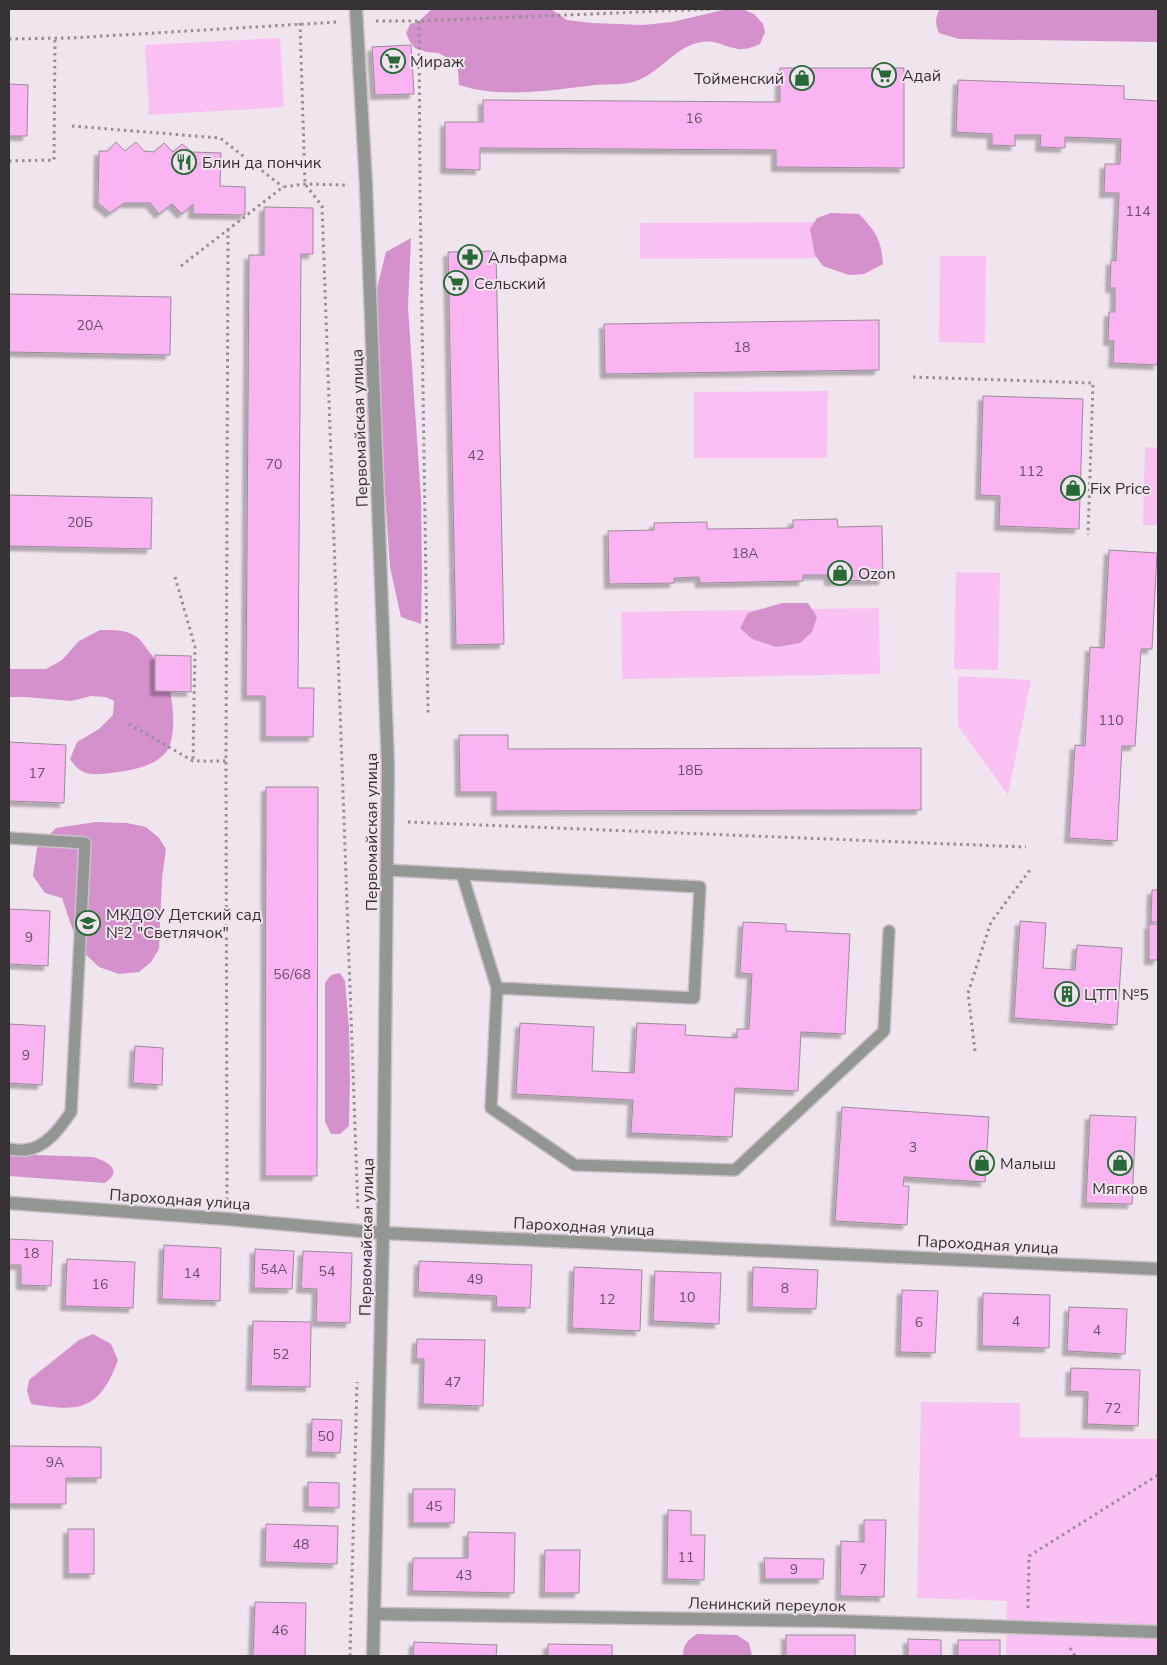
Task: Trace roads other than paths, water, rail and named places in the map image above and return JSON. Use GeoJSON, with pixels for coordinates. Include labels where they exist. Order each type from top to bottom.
{"type":"FeatureCollection","features":[{"type":"Feature","properties":{"kind":"street","name":"Первомайская улица"},"geometry":{"type":"LineString","coordinates":[[356,15],[366,186],[386,714],[387,870],[383,1232],[373,1656]]}},
{"type":"Feature","properties":{"kind":"street","name":"Пароходная улица"},"geometry":{"type":"LineString","coordinates":[[9,1203],[359,1231],[1158,1269]]}},
{"type":"Feature","properties":{"kind":"street","name":"Ленинский переулок"},"geometry":{"type":"LineString","coordinates":[[374,1614],[836,1621],[1158,1632]]}},
{"type":"Feature","properties":{"kind":"lane"},"geometry":{"type":"LineString","coordinates":[[9,838],[85,843],[71,1112],[58,1131],[44,1143],[26,1150],[9,1149]]}},
{"type":"Feature","properties":{"kind":"lane"},"geometry":{"type":"LineString","coordinates":[[387,870],[700,887],[694,998],[497,988]]}},
{"type":"Feature","properties":{"kind":"lane"},"geometry":{"type":"LineString","coordinates":[[462,874],[497,988],[491,1108],[575,1165],[735,1170],[884,1031],[889,931]]}},
{"type":"Feature","properties":{"kind":"place","name":"Мираж"},"geometry":{"type":"Point","coordinates":[393,61]}},
{"type":"Feature","properties":{"kind":"place","name":"Адай"},"geometry":{"type":"Point","coordinates":[884,75]}},
{"type":"Feature","properties":{"kind":"place","name":"Тойменский"},"geometry":{"type":"Point","coordinates":[802,78]}},
{"type":"Feature","properties":{"kind":"place","name":"Блин да пончик"},"geometry":{"type":"Point","coordinates":[184,162]}},
{"type":"Feature","properties":{"kind":"place","name":"Альфарма"},"geometry":{"type":"Point","coordinates":[470,257]}},
{"type":"Feature","properties":{"kind":"place","name":"Сельский"},"geometry":{"type":"Point","coordinates":[456,283]}},
{"type":"Feature","properties":{"kind":"place","name":"Fix Price"},"geometry":{"type":"Point","coordinates":[1073,488]}},
{"type":"Feature","properties":{"kind":"place","name":"Ozon"},"geometry":{"type":"Point","coordinates":[840,573]}},
{"type":"Feature","properties":{"kind":"place","name":"МКДОУ Детский сад №2 \"Светлячок\""},"geometry":{"type":"Point","coordinates":[88,923]}},
{"type":"Feature","properties":{"kind":"place","name":"ЦТП №5"},"geometry":{"type":"Point","coordinates":[1067,994]}},
{"type":"Feature","properties":{"kind":"place","name":"Малыш"},"geometry":{"type":"Point","coordinates":[982,1163]}},
{"type":"Feature","properties":{"kind":"place","name":"Мягков"},"geometry":{"type":"Point","coordinates":[1120,1163]}}]}
